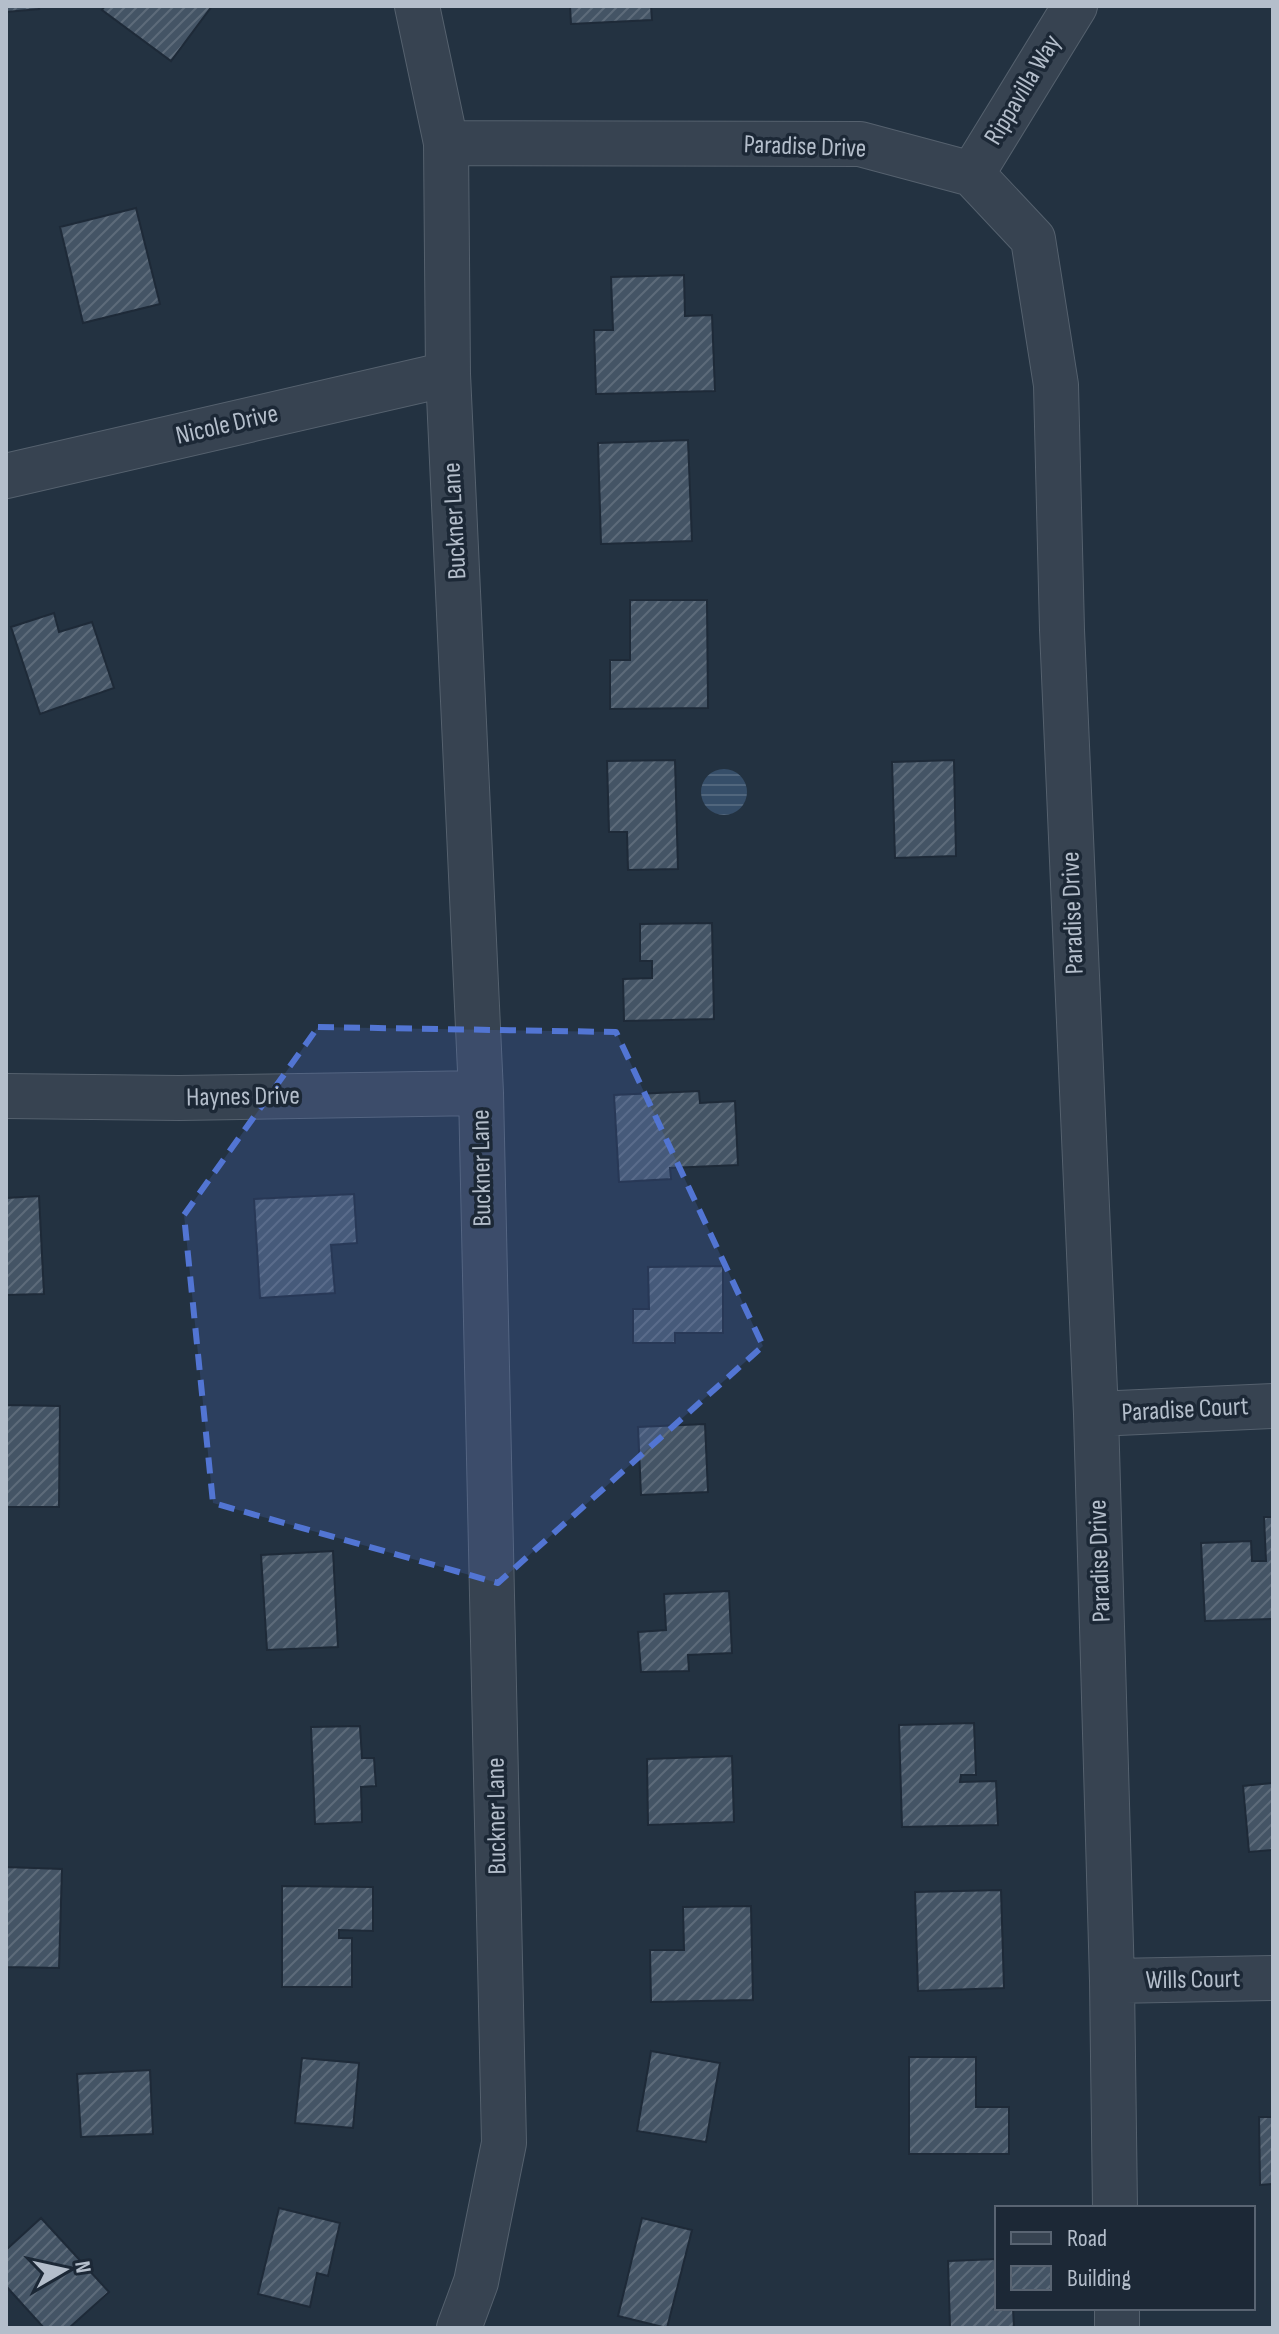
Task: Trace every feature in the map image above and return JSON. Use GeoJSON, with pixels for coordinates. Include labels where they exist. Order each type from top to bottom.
{"type":"FeatureCollection","features":[{"type":"Feature","properties":{"kind":"street","name":"Buckner Lane"},"geometry":{"type":"LineString","coordinates":[[417,6],[446,143],[448,374],[481,1093],[504,2143],[476,2282],[459,2328]]}},
{"type":"Feature","properties":{"kind":"street","name":"Rippavilla Way"},"geometry":{"type":"LineString","coordinates":[[972,174],[1075,6]]}},
{"type":"Feature","properties":{"kind":"street","name":"Paradise Drive"},"geometry":{"type":"LineString","coordinates":[[446,143],[860,144],[972,174],[1033,239],[1056,385],[1065,723],[1096,1414],[1112,1981],[1115,2206]]}},
{"type":"Feature","properties":{"kind":"street","name":"Nicole Drive"},"geometry":{"type":"LineString","coordinates":[[6,476],[448,374]]}},
{"type":"Feature","properties":{"kind":"street","name":"Haynes Drive"},"geometry":{"type":"LineString","coordinates":[[6,1096],[179,1098],[481,1093]]}},
{"type":"Feature","properties":{"kind":"street","name":"Paradise Court"},"geometry":{"type":"LineString","coordinates":[[1096,1414],[1273,1406]]}},
{"type":"Feature","properties":{"kind":"street","name":"Wills Court"},"geometry":{"type":"LineString","coordinates":[[1112,1981],[1273,1978]]}},
{"type":"Feature","properties":{"kind":"highlighted area"},"geometry":{"type":"Polygon","coordinates":[[[318,1027],[616,1032],[763,1346],[498,1583],[213,1503],[184,1215],[318,1027]]]}},
{"type":"Feature","properties":{"kind":"water"},"geometry":{"type":"Polygon","coordinates":[[[724,769],[733,770],[740,776],[746,783],[746,801],[740,808],[733,814],[724,815],[715,814],[708,808],[702,801],[701,792],[702,783],[708,776],[715,770],[724,769]]]}},
{"type":"Feature","properties":{"kind":"building"},"geometry":{"type":"Polygon","coordinates":[[[6,6],[38,6],[39,9],[6,12],[6,6]]]}},
{"type":"Feature","properties":{"kind":"building"},"geometry":{"type":"Polygon","coordinates":[[[105,6],[212,6],[171,61],[102,10],[105,6]]]}},
{"type":"Feature","properties":{"kind":"building"},"geometry":{"type":"Polygon","coordinates":[[[570,6],[651,6],[652,20],[571,24],[570,6]]]}},
{"type":"Feature","properties":{"kind":"building"},"geometry":{"type":"Polygon","coordinates":[[[136,208],[160,304],[83,323],[60,227],[136,208]]]}},
{"type":"Feature","properties":{"kind":"building"},"geometry":{"type":"Polygon","coordinates":[[[684,275],[685,316],[712,315],[715,391],[596,394],[594,330],[613,330],[611,277],[684,275]]]}},
{"type":"Feature","properties":{"kind":"building"},"geometry":{"type":"Polygon","coordinates":[[[688,440],[692,541],[601,544],[598,443],[688,440]]]}},
{"type":"Feature","properties":{"kind":"building"},"geometry":{"type":"Polygon","coordinates":[[[630,600],[707,600],[708,708],[610,709],[610,660],[630,660],[630,600]]]}},
{"type":"Feature","properties":{"kind":"building"},"geometry":{"type":"Polygon","coordinates":[[[54,613],[59,632],[92,622],[114,688],[40,714],[11,627],[54,613]]]}},
{"type":"Feature","properties":{"kind":"building"},"geometry":{"type":"Polygon","coordinates":[[[675,760],[678,869],[628,870],[627,832],[609,832],[607,761],[675,760]]]}},
{"type":"Feature","properties":{"kind":"building"},"geometry":{"type":"Polygon","coordinates":[[[954,760],[956,856],[895,858],[892,762],[954,760]]]}},
{"type":"Feature","properties":{"kind":"building"},"geometry":{"type":"Polygon","coordinates":[[[712,923],[714,1019],[624,1021],[623,979],[652,978],[652,961],[640,961],[640,924],[712,923]]]}},
{"type":"Feature","properties":{"kind":"building"},"geometry":{"type":"Polygon","coordinates":[[[699,1091],[700,1103],[735,1101],[738,1165],[670,1168],[671,1179],[619,1182],[614,1095],[699,1091]]]}},
{"type":"Feature","properties":{"kind":"building"},"geometry":{"type":"Polygon","coordinates":[[[354,1194],[357,1243],[331,1245],[335,1293],[260,1298],[254,1199],[354,1194]]]}},
{"type":"Feature","properties":{"kind":"building"},"geometry":{"type":"Polygon","coordinates":[[[39,1196],[44,1294],[6,1295],[6,1198],[39,1196]]]}},
{"type":"Feature","properties":{"kind":"building"},"geometry":{"type":"Polygon","coordinates":[[[723,1266],[723,1333],[675,1333],[675,1343],[633,1343],[633,1309],[649,1309],[648,1267],[723,1266]]]}},
{"type":"Feature","properties":{"kind":"building"},"geometry":{"type":"Polygon","coordinates":[[[6,1405],[60,1406],[59,1507],[6,1507],[6,1405]]]}},
{"type":"Feature","properties":{"kind":"building"},"geometry":{"type":"Polygon","coordinates":[[[705,1424],[708,1492],[641,1495],[638,1427],[705,1424]]]}},
{"type":"Feature","properties":{"kind":"building"},"geometry":{"type":"Polygon","coordinates":[[[1264,1517],[1273,1517],[1273,1619],[1205,1621],[1201,1543],[1251,1541],[1252,1561],[1266,1561],[1264,1517]]]}},
{"type":"Feature","properties":{"kind":"building"},"geometry":{"type":"Polygon","coordinates":[[[333,1551],[338,1647],[267,1650],[261,1555],[333,1551]]]}},
{"type":"Feature","properties":{"kind":"building"},"geometry":{"type":"Polygon","coordinates":[[[729,1591],[732,1653],[688,1655],[689,1671],[641,1672],[638,1632],[666,1630],[664,1594],[729,1591]]]}},
{"type":"Feature","properties":{"kind":"building"},"geometry":{"type":"Polygon","coordinates":[[[974,1723],[976,1775],[961,1775],[960,1782],[996,1781],[998,1825],[902,1827],[899,1725],[974,1723]]]}},
{"type":"Feature","properties":{"kind":"building"},"geometry":{"type":"Polygon","coordinates":[[[360,1726],[362,1758],[374,1758],[376,1786],[361,1787],[362,1822],[315,1824],[311,1727],[360,1726]]]}},
{"type":"Feature","properties":{"kind":"building"},"geometry":{"type":"Polygon","coordinates":[[[732,1756],[734,1822],[648,1825],[647,1759],[732,1756]]]}},
{"type":"Feature","properties":{"kind":"building"},"geometry":{"type":"Polygon","coordinates":[[[1273,1783],[1273,1850],[1249,1852],[1243,1786],[1273,1783]]]}},
{"type":"Feature","properties":{"kind":"building"},"geometry":{"type":"Polygon","coordinates":[[[6,1867],[62,1869],[59,1968],[6,1967],[6,1867]]]}},
{"type":"Feature","properties":{"kind":"building"},"geometry":{"type":"Polygon","coordinates":[[[282,1886],[373,1887],[373,1931],[339,1930],[339,1938],[352,1938],[352,1987],[282,1987],[282,1886]]]}},
{"type":"Feature","properties":{"kind":"building"},"geometry":{"type":"Polygon","coordinates":[[[1001,1890],[1004,1988],[918,1991],[915,1892],[1001,1890]]]}},
{"type":"Feature","properties":{"kind":"building"},"geometry":{"type":"Polygon","coordinates":[[[751,1906],[753,2000],[651,2002],[650,1950],[684,1950],[683,1907],[751,1906]]]}},
{"type":"Feature","properties":{"kind":"building"},"geometry":{"type":"Polygon","coordinates":[[[651,2051],[720,2063],[706,2142],[637,2131],[651,2051]]]}},
{"type":"Feature","properties":{"kind":"building"},"geometry":{"type":"Polygon","coordinates":[[[909,2057],[976,2057],[976,2107],[1009,2107],[1009,2154],[909,2154],[909,2057]]]}},
{"type":"Feature","properties":{"kind":"building"},"geometry":{"type":"Polygon","coordinates":[[[302,2058],[359,2063],[353,2128],[295,2123],[302,2058]]]}},
{"type":"Feature","properties":{"kind":"building"},"geometry":{"type":"Polygon","coordinates":[[[150,2070],[153,2134],[81,2137],[77,2074],[150,2070]]]}},
{"type":"Feature","properties":{"kind":"building"},"geometry":{"type":"Polygon","coordinates":[[[1259,2117],[1273,2117],[1273,2184],[1260,2185],[1259,2117]]]}},
{"type":"Feature","properties":{"kind":"building"},"geometry":{"type":"Polygon","coordinates":[[[279,2208],[340,2223],[328,2276],[317,2273],[310,2307],[258,2294],[279,2208]]]}},
{"type":"Feature","properties":{"kind":"building"},"geometry":{"type":"Polygon","coordinates":[[[41,2218],[109,2292],[69,2328],[44,2328],[6,2286],[6,2250],[41,2218]]]}},
{"type":"Feature","properties":{"kind":"building"},"geometry":{"type":"Polygon","coordinates":[[[642,2218],[692,2230],[667,2328],[618,2316],[642,2218]]]}},
{"type":"Feature","properties":{"kind":"building"},"geometry":{"type":"Polygon","coordinates":[[[995,2259],[995,2310],[1013,2310],[1014,2328],[950,2328],[948,2261],[995,2259]]]}}]}
